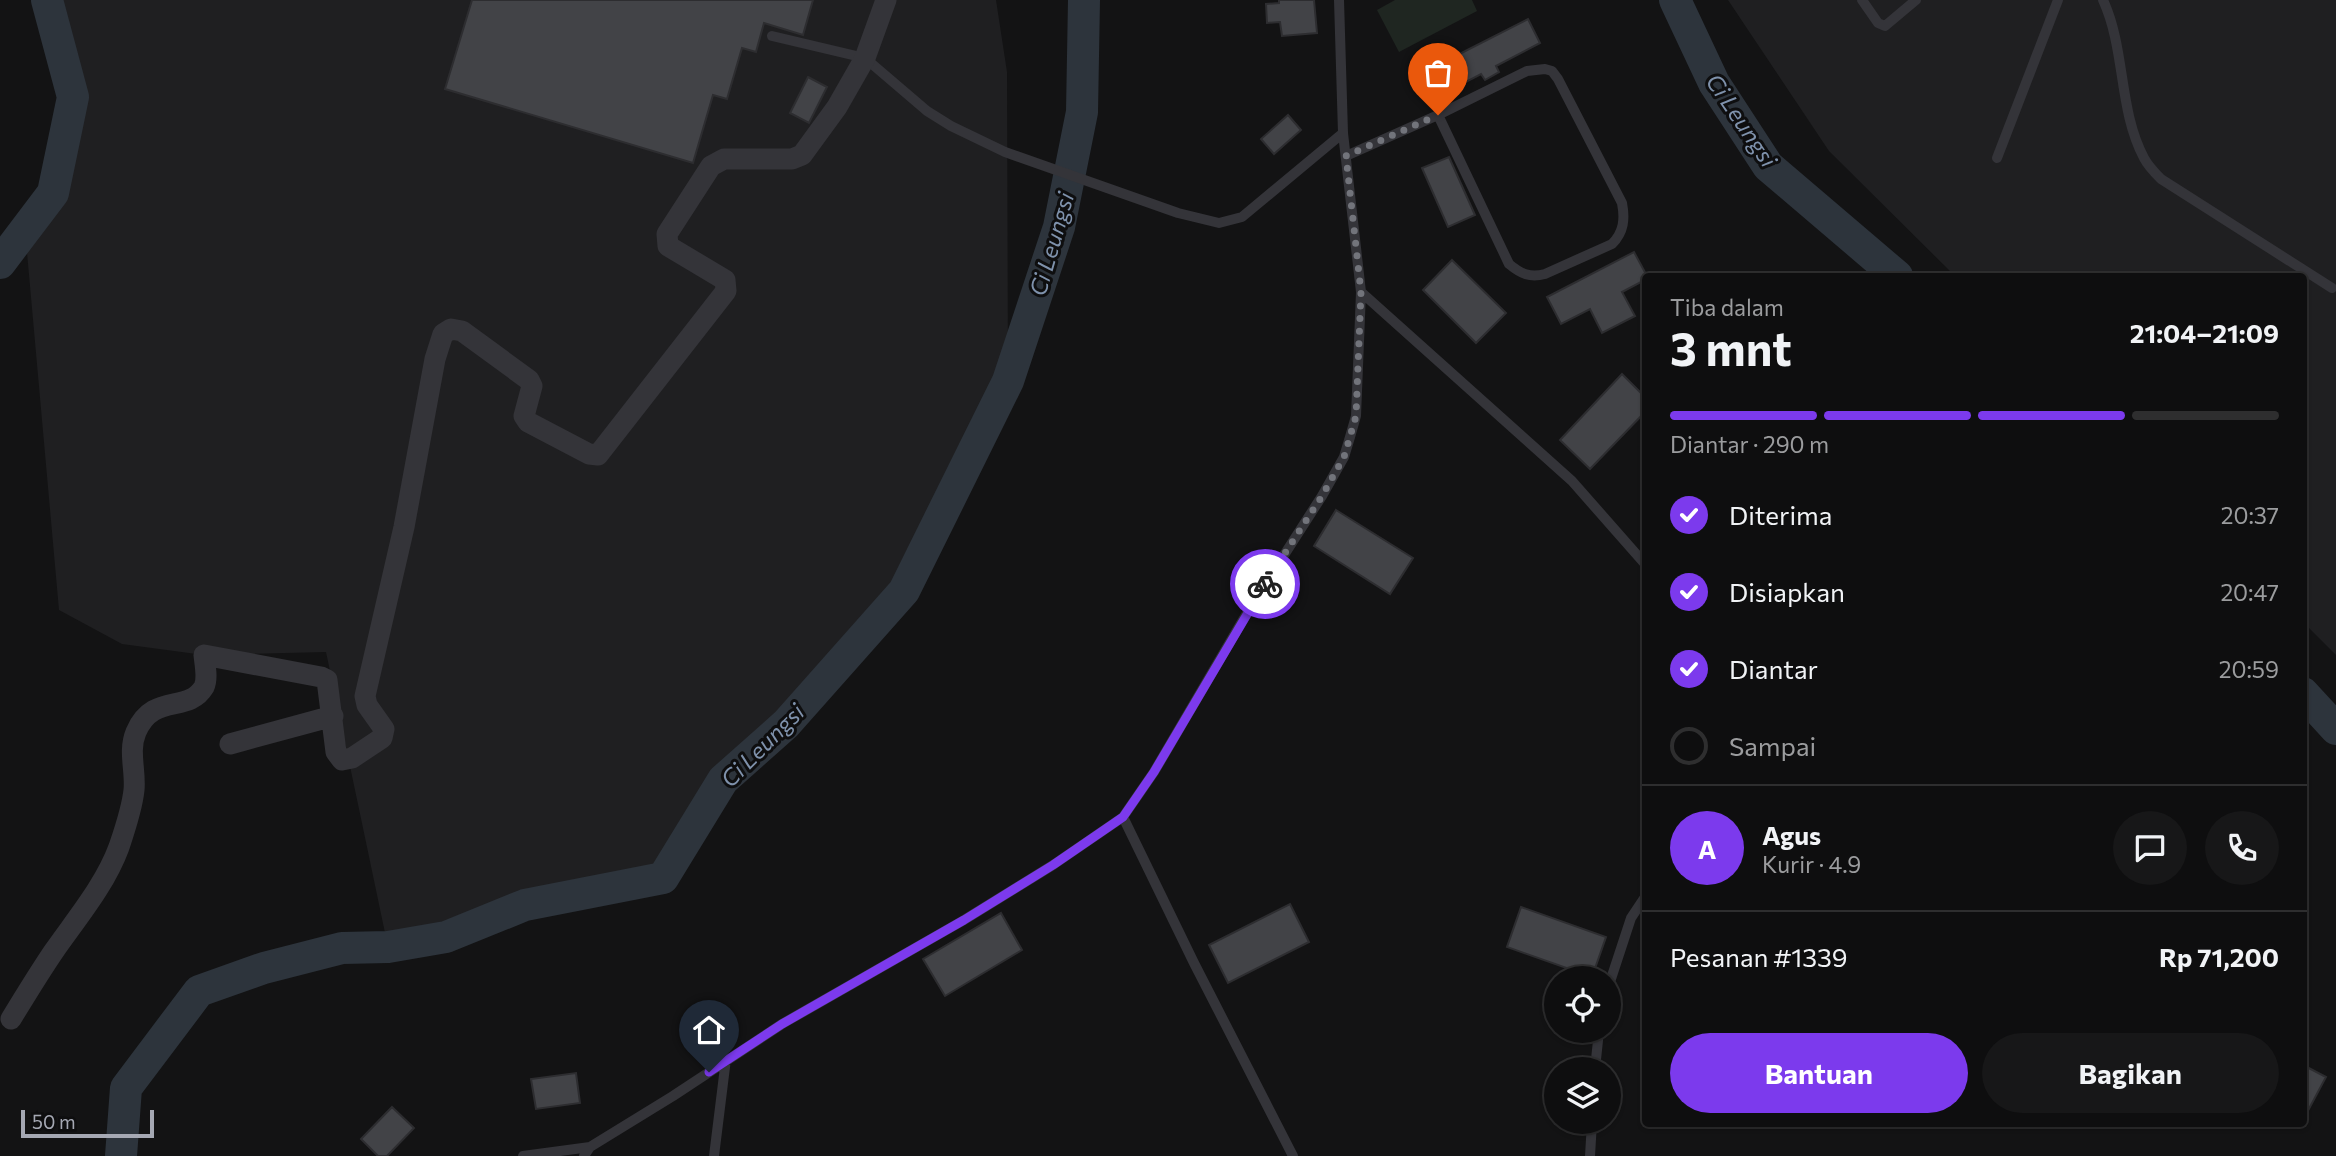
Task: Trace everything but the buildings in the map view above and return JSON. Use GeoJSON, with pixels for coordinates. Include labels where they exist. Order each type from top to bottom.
{"type":"FeatureCollection","features":[{"type":"Feature","properties":{"kind":"street"},"geometry":{"type":"LineString","coordinates":[[11,1019],[104,877],[118,849],[133,801],[132,748],[139,726],[150,711],[193,698],[204,687],[204,655],[324,678],[329,685],[336,752],[342,760],[352,758],[384,735],[384,729],[367,705],[365,695],[404,527],[435,359],[443,334],[451,329],[462,331],[529,380],[532,386],[524,416],[528,422],[589,454],[598,454],[726,291],[725,279],[671,249],[667,243],[667,234],[710,166],[724,159],[792,159],[802,155],[837,107],[864,58],[886,0]]}},
{"type":"Feature","properties":{"kind":"street"},"geometry":{"type":"LineString","coordinates":[[230,744],[333,716]]}},
{"type":"Feature","properties":{"kind":"lane"},"geometry":{"type":"LineString","coordinates":[[523,1156],[587,1152],[782,1024],[975,913],[1053,865],[1123,817],[1154,772],[1250,608],[1322,496],[1344,457],[1356,416],[1361,292],[1343,133],[1339,0]]}},
{"type":"Feature","properties":{"kind":"lane"},"geometry":{"type":"LineString","coordinates":[[1862,0],[1878,23],[1885,26],[1916,0]]}},
{"type":"Feature","properties":{"kind":"lane"},"geometry":{"type":"LineString","coordinates":[[1997,158],[2058,0]]}},
{"type":"Feature","properties":{"kind":"lane"},"geometry":{"type":"LineString","coordinates":[[2102,0],[2119,58],[2128,116],[2145,161],[2161,179],[2332,288]]}},
{"type":"Feature","properties":{"kind":"lane"},"geometry":{"type":"LineString","coordinates":[[772,36],[864,58],[927,111],[1005,152],[1178,214],[1219,223],[1242,217],[1343,133]]}},
{"type":"Feature","properties":{"kind":"lane"},"geometry":{"type":"LineString","coordinates":[[1346,156],[1527,71],[1552,71],[1622,203],[1623,227],[1619,237],[1612,244],[1545,274],[1534,277],[1520,273],[1509,264],[1438,115]]}},
{"type":"Feature","properties":{"kind":"lane"},"geometry":{"type":"LineString","coordinates":[[1361,292],[1572,481],[1642,561]]}},
{"type":"Feature","properties":{"kind":"lane"},"geometry":{"type":"LineString","coordinates":[[1123,817],[1293,1156]]}},
{"type":"Feature","properties":{"kind":"lane"},"geometry":{"type":"LineString","coordinates":[[1615,966],[1631,918],[1642,902]]}},
{"type":"Feature","properties":{"kind":"lane"},"geometry":{"type":"LineString","coordinates":[[714,1156],[726,1059]]}},
{"type":"Feature","properties":{"kind":"lane"},"geometry":{"type":"LineString","coordinates":[[1590,1156],[1591,1134]]}},
{"type":"Feature","properties":{"kind":"shaded area"},"geometry":{"type":"Polygon","coordinates":[[[47,0],[996,0],[1007,72],[1008,381],[904,591],[815,691],[723,780],[663,878],[525,905],[446,937],[388,947],[326,652],[204,655],[122,644],[59,610],[25,230],[53,193],[73,97],[47,0]]]}},
{"type":"Feature","properties":{"kind":"shaded area"},"geometry":{"type":"Polygon","coordinates":[[[1395,0],[1472,0],[1477,11],[1399,52],[1377,10],[1395,0]]]}},
{"type":"Feature","properties":{"kind":"shaded area"},"geometry":{"type":"Polygon","coordinates":[[[1728,0],[2336,0],[2336,655],[2307,626],[2307,273],[1952,273],[1829,151],[1728,0]]]}},
{"type":"Feature","properties":{"kind":"waterway","name":"Ci Leungsi"},"geometry":{"type":"LineString","coordinates":[[0,263],[53,193],[73,97],[47,0]]}},
{"type":"Feature","properties":{"kind":"waterway","name":"Ci Leungsi"},"geometry":{"type":"LineString","coordinates":[[121,1156],[126,1088],[199,991],[264,968],[342,948],[388,947],[446,937],[525,905],[663,878],[723,780],[786,724],[904,591],[1008,381],[1059,227],[1082,112],[1084,0]]}},
{"type":"Feature","properties":{"kind":"waterway","name":"Ci Leungsi"},"geometry":{"type":"LineString","coordinates":[[1675,0],[1714,83],[1768,166],[1893,273]]}},
{"type":"Feature","properties":{"kind":"waterway","name":"Ci Leungsi"},"geometry":{"type":"LineString","coordinates":[[2307,697],[2336,729]]}},
{"type":"Feature","properties":{"kind":"way so far"},"geometry":{"type":"LineString","coordinates":[[1265,584],[1344,457],[1356,416],[1361,292],[1346,156],[1438,115]]}},
{"type":"Feature","properties":{"kind":"route"},"geometry":{"type":"LineString","coordinates":[[709,1072],[782,1024],[964,920],[1053,865],[1123,817],[1154,772],[1265,584]]}}]}
